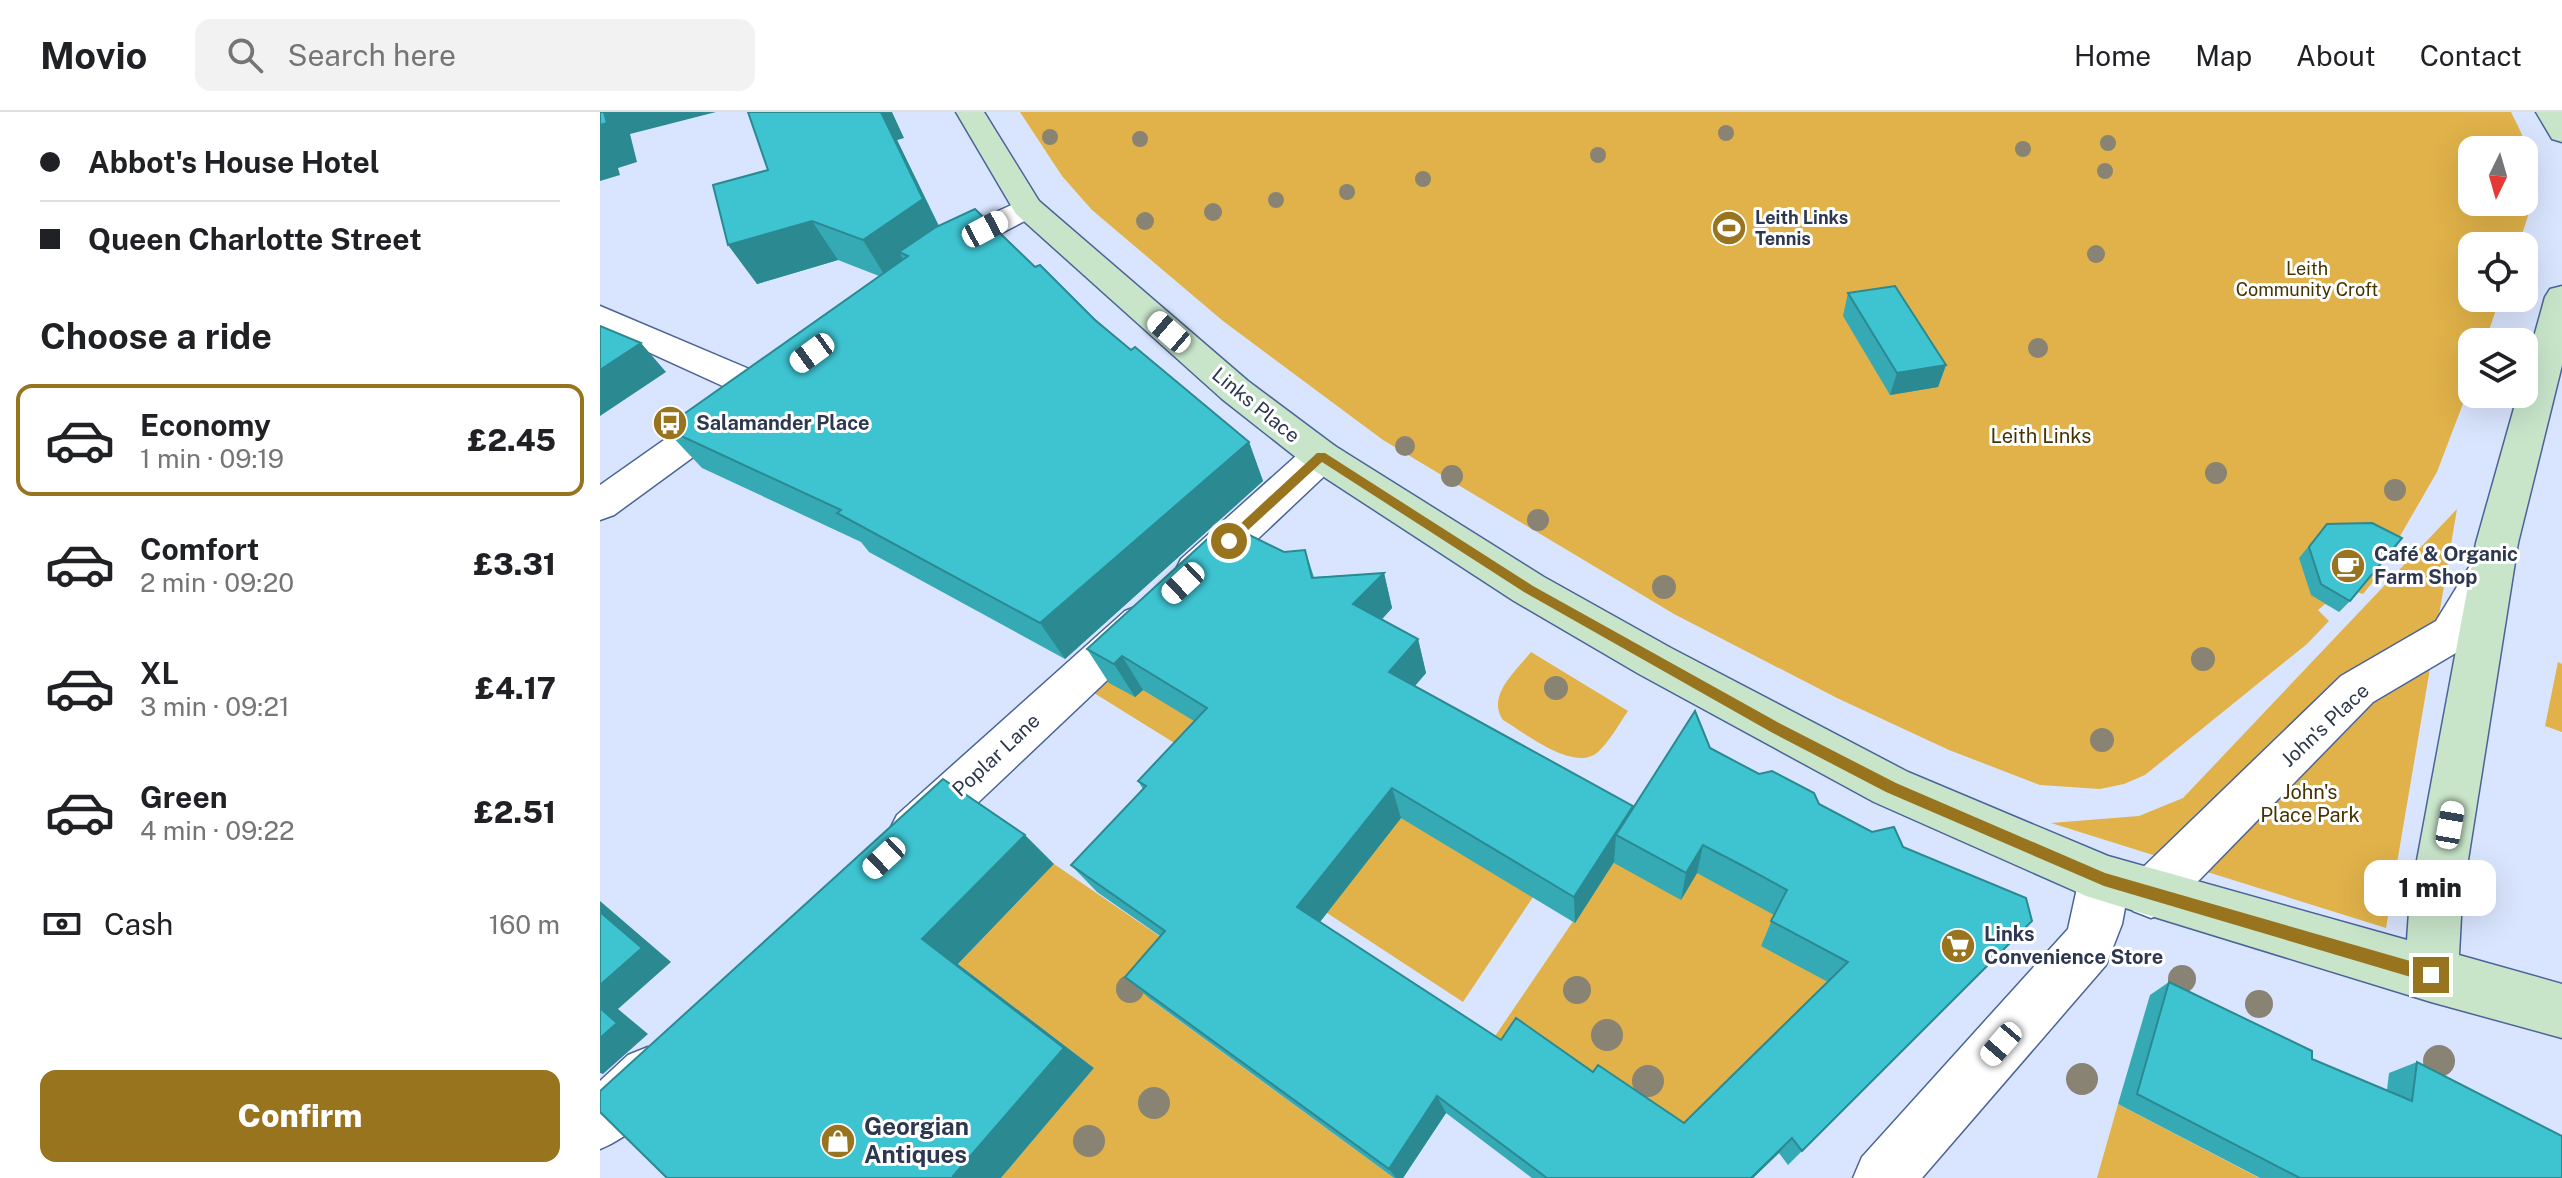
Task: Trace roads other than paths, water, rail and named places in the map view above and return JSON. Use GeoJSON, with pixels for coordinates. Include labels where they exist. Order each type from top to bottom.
{"type":"FeatureCollection","features":[{"type":"Feature","properties":{"kind":"street","name":"Links Place"},"geometry":{"type":"LineString","coordinates":[[970,112],[1020,198],[1058,236],[1235,390],[1321,456],[1529,589],[1776,728],[1891,787],[2127,886],[2218,915],[2562,1011]]}},
{"type":"Feature","properties":{"kind":"street"},"geometry":{"type":"LineString","coordinates":[[2550,112],[2562,133]]}},
{"type":"Feature","properties":{"kind":"street"},"geometry":{"type":"LineString","coordinates":[[911,282],[985,229],[1020,198]]}},
{"type":"Feature","properties":{"kind":"street","name":"John's Place"},"geometry":{"type":"LineString","coordinates":[[2431,975],[2436,898],[2495,560],[2562,297]]}},
{"type":"Feature","properties":{"kind":"street"},"geometry":{"type":"LineString","coordinates":[[600,317],[775,380],[600,505]]}},
{"type":"Feature","properties":{"kind":"street","name":"Poplar Lane"},"geometry":{"type":"LineString","coordinates":[[886,856],[1321,456]]}},
{"type":"Feature","properties":{"kind":"street","name":"John's Place"},"geometry":{"type":"LineString","coordinates":[[2127,886],[2357,689],[2451,634],[2495,560]]}},
{"type":"Feature","properties":{"kind":"street"},"geometry":{"type":"LineString","coordinates":[[1883,1178],[2087,947],[2096,924],[2127,886]]}},
{"type":"Feature","properties":{"kind":"street"},"geometry":{"type":"LineString","coordinates":[[600,1120],[679,1047]]}},
{"type":"Feature","properties":{"kind":"place","name":"Leith Links Tennis"},"geometry":{"type":"Point","coordinates":[1729,228]}},
{"type":"Feature","properties":{"kind":"place","name":"Salamander Place"},"geometry":{"type":"Point","coordinates":[670,423]}},
{"type":"Feature","properties":{"kind":"place","name":"Café & Organic Farm Shop"},"geometry":{"type":"Point","coordinates":[2348,566]}},
{"type":"Feature","properties":{"kind":"place","name":"Links Convenience Store"},"geometry":{"type":"Point","coordinates":[1958,946]}},
{"type":"Feature","properties":{"kind":"place","name":"Georgian Antiques"},"geometry":{"type":"Point","coordinates":[838,1141]}},
{"type":"Feature","properties":{"kind":"park label","name":"Leith Community Croft"},"geometry":{"type":"Point","coordinates":[2307,279]}},
{"type":"Feature","properties":{"kind":"park label","name":"Leith Links"},"geometry":{"type":"Point","coordinates":[2041,436]}},
{"type":"Feature","properties":{"kind":"park label","name":"John's Place Park"},"geometry":{"type":"Point","coordinates":[2310,804]}}]}
